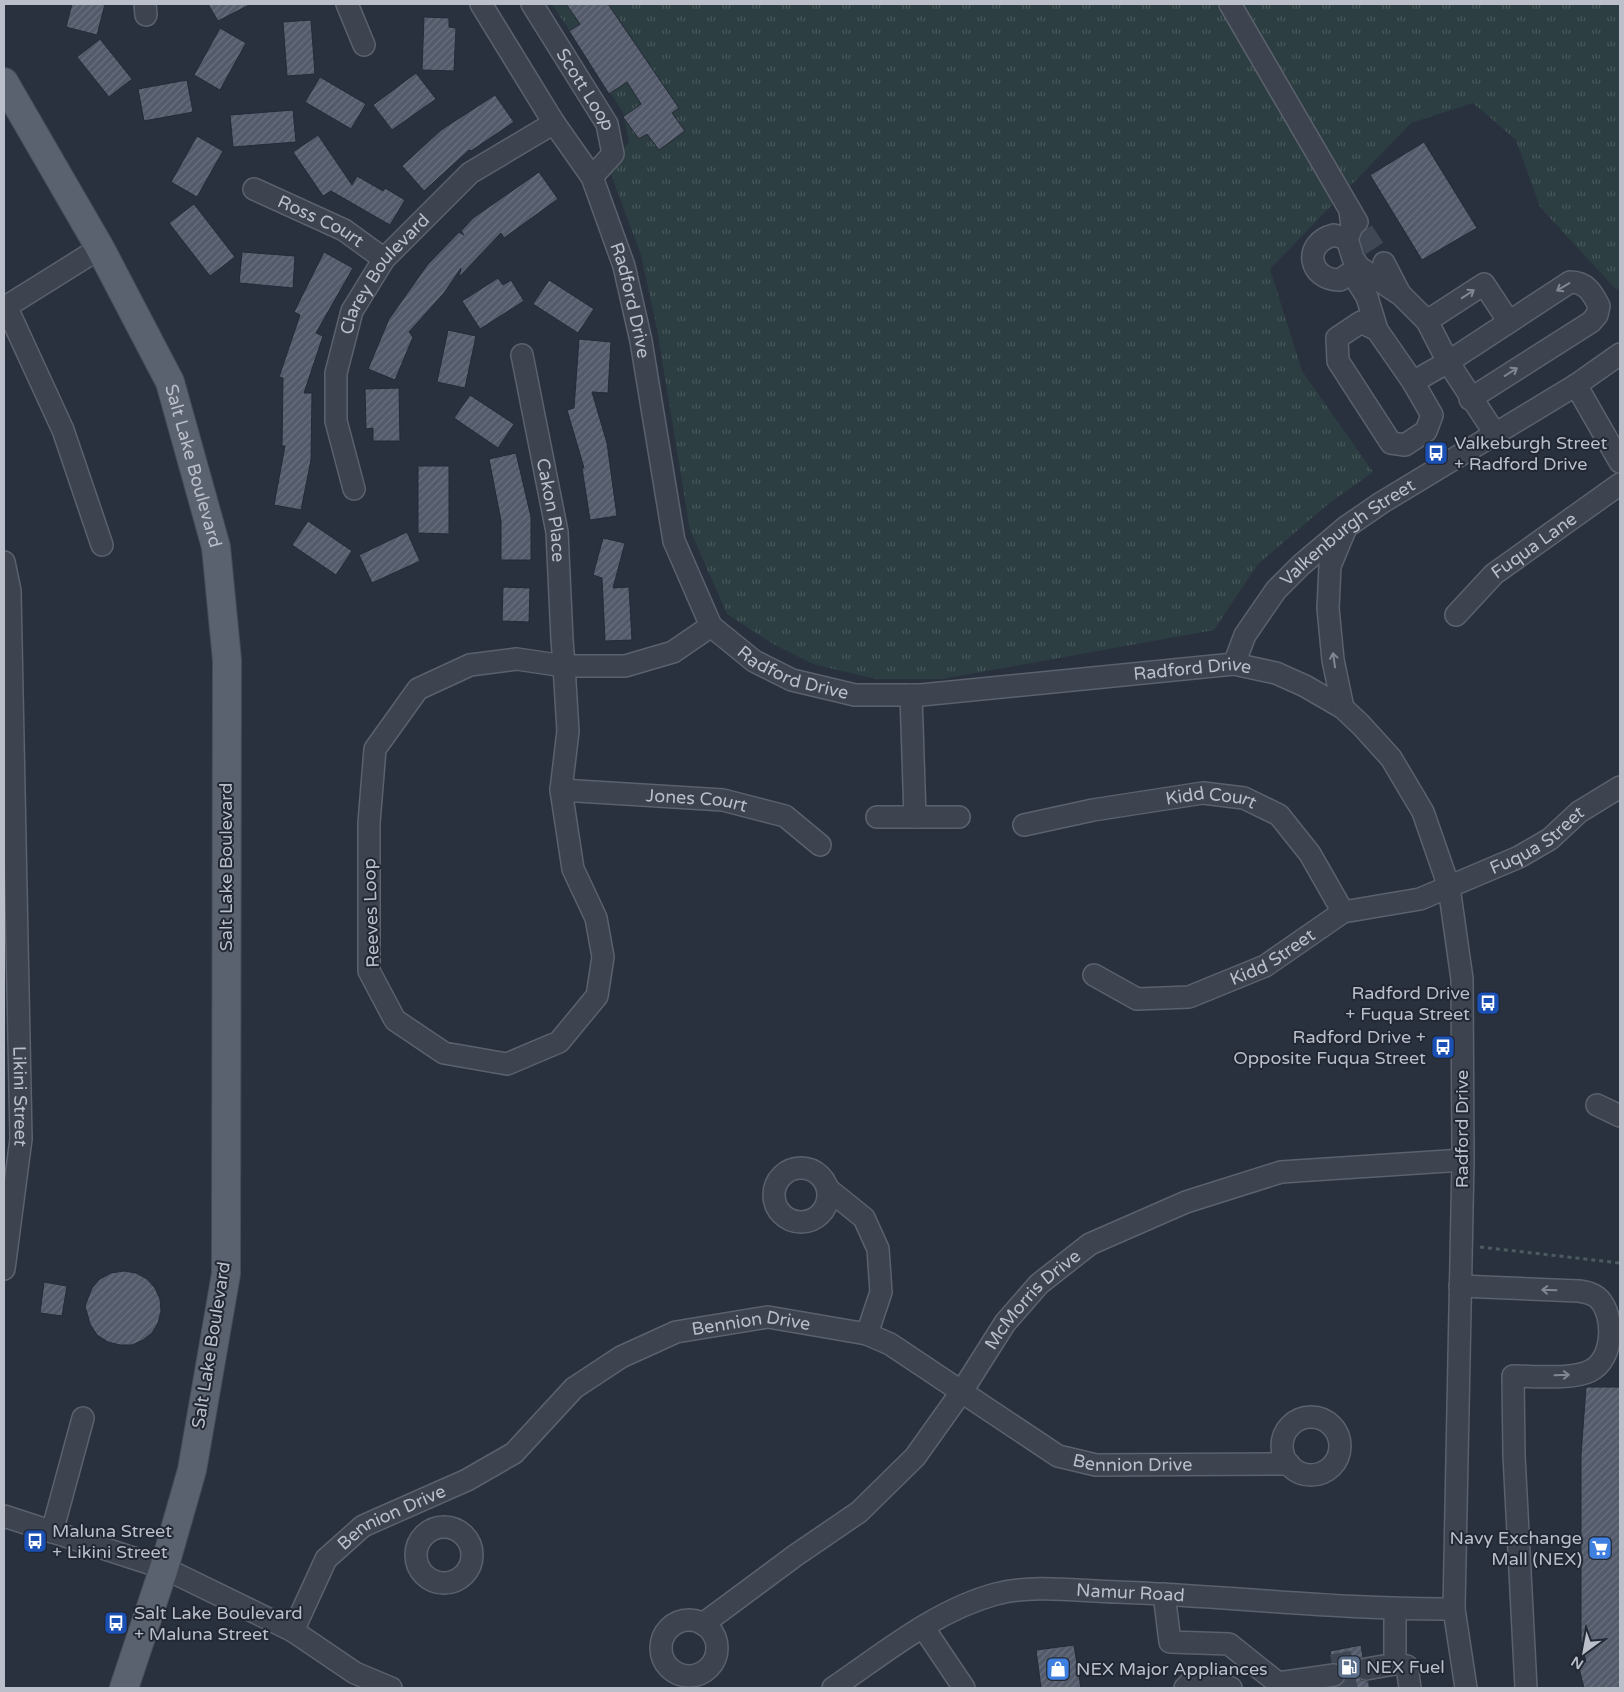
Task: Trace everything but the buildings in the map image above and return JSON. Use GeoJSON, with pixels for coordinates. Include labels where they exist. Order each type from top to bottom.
{"type":"FeatureCollection","features":[{"type":"Feature","properties":{"kind":"main road","name":"Salt Lake Boulevard"},"geometry":{"type":"LineString","coordinates":[[4,82],[100,248],[170,382],[216,547],[227,660],[226,1274],[192,1470],[164,1568],[124,1688]]}},
{"type":"Feature","properties":{"kind":"street"},"geometry":{"type":"LineString","coordinates":[[347,4],[364,45]]}},
{"type":"Feature","properties":{"kind":"street","name":"Radford Drive"},"geometry":{"type":"LineString","coordinates":[[481,4],[554,123],[592,177],[624,266],[641,341],[674,542],[711,626],[754,661],[792,680],[855,695],[910,695],[1234,664],[1276,673],[1306,686],[1342,708],[1391,758],[1423,812],[1449,886],[1461,965],[1463,1160],[1454,1609],[1466,1688]]}},
{"type":"Feature","properties":{"kind":"street","name":"Scott Loop"},"geometry":{"type":"LineString","coordinates":[[532,4],[606,124],[613,154],[592,177]]}},
{"type":"Feature","properties":{"kind":"street"},"geometry":{"type":"LineString","coordinates":[[1230,4],[1350,211],[1355,235],[1352,258],[1377,330],[1413,382],[1432,415],[1426,431],[1405,445],[1391,443],[1338,362],[1337,338],[1361,322],[1377,330]]}},
{"type":"Feature","properties":{"kind":"street","name":"Clarey Boulevard"},"geometry":{"type":"LineString","coordinates":[[354,489],[336,421],[336,373],[352,311],[384,259],[470,173],[554,123]]}},
{"type":"Feature","properties":{"kind":"street","name":"Ross Court"},"geometry":{"type":"LineString","coordinates":[[254,189],[344,230],[384,259]]}},
{"type":"Feature","properties":{"kind":"street"},"geometry":{"type":"LineString","coordinates":[[1355,235],[1334,235],[1320,241],[1315,247],[1313,261],[1319,274],[1332,280],[1340,280],[1356,270]]}},
{"type":"Feature","properties":{"kind":"street"},"geometry":{"type":"LineString","coordinates":[[100,248],[5,307],[63,430],[102,545]]}},
{"type":"Feature","properties":{"kind":"street"},"geometry":{"type":"LineString","coordinates":[[1384,263],[1401,295]]}},
{"type":"Feature","properties":{"kind":"street"},"geometry":{"type":"LineString","coordinates":[[1356,270],[1401,295],[1427,321],[1448,362],[1496,435]]}},
{"type":"Feature","properties":{"kind":"street"},"geometry":{"type":"LineString","coordinates":[[1413,382],[1448,362],[1570,282],[1580,282],[1592,292],[1599,306],[1597,315],[1591,322],[1470,398]]}},
{"type":"Feature","properties":{"kind":"street"},"geometry":{"type":"LineString","coordinates":[[1427,321],[1484,284],[1509,322]]}},
{"type":"Feature","properties":{"kind":"street","name":"Valkenburgh Street"},"geometry":{"type":"LineString","coordinates":[[1234,664],[1245,635],[1276,590],[1301,565],[1346,527],[1381,503],[1576,385],[1620,354]]}},
{"type":"Feature","properties":{"kind":"street","name":"Cakon Place"},"geometry":{"type":"LineString","coordinates":[[522,355],[557,532],[564,666]]}},
{"type":"Feature","properties":{"kind":"street"},"geometry":{"type":"LineString","coordinates":[[1576,385],[1620,462]]}},
{"type":"Feature","properties":{"kind":"street","name":"Fuqua Lane"},"geometry":{"type":"LineString","coordinates":[[1456,615],[1494,574],[1620,484]]}},
{"type":"Feature","properties":{"kind":"street"},"geometry":{"type":"LineString","coordinates":[[1342,708],[1333,660],[1328,608],[1330,566],[1346,527]]}},
{"type":"Feature","properties":{"kind":"street","name":"Likini Street"},"geometry":{"type":"LineString","coordinates":[[4,562],[7,592],[9,830],[21,1139],[4,1262]]}},
{"type":"Feature","properties":{"kind":"street","name":"Reeves Loop"},"geometry":{"type":"LineString","coordinates":[[564,666],[568,731],[561,790],[573,869],[596,918],[603,957],[597,996],[559,1042],[507,1064],[444,1053],[396,1020],[369,970],[369,823],[374,749],[418,689],[470,665],[517,659],[564,666],[625,666],[673,652],[711,626]]}},
{"type":"Feature","properties":{"kind":"street"},"geometry":{"type":"LineString","coordinates":[[910,695],[915,817]]}},
{"type":"Feature","properties":{"kind":"street","name":"Fuqua Street"},"geometry":{"type":"LineString","coordinates":[[1449,886],[1519,857],[1550,839],[1580,812],[1620,786]]}},
{"type":"Feature","properties":{"kind":"street","name":"Jones Court"},"geometry":{"type":"LineString","coordinates":[[561,790],[723,800],[785,816],[820,845]]}},
{"type":"Feature","properties":{"kind":"street","name":"Kidd Court"},"geometry":{"type":"LineString","coordinates":[[1024,825],[1093,810],[1202,793],[1244,798],[1279,815],[1310,854],[1343,912]]}},
{"type":"Feature","properties":{"kind":"street"},"geometry":{"type":"LineString","coordinates":[[877,817],[959,817]]}},
{"type":"Feature","properties":{"kind":"street","name":"Kidd Street"},"geometry":{"type":"LineString","coordinates":[[1094,975],[1137,999],[1189,997],[1265,966],[1343,912],[1420,899],[1449,886]]}},
{"type":"Feature","properties":{"kind":"street"},"geometry":{"type":"LineString","coordinates":[[1597,1104],[1620,1116]]}},
{"type":"Feature","properties":{"kind":"street","name":"McMorris Drive"},"geometry":{"type":"LineString","coordinates":[[703,1624],[796,1555],[859,1512],[915,1457],[962,1391],[1006,1323],[1033,1290],[1090,1244],[1186,1202],[1280,1172],[1463,1160]]}},
{"type":"Feature","properties":{"kind":"street"},"geometry":{"type":"LineString","coordinates":[[828,1189],[864,1218],[878,1249],[880,1292],[867,1334]]}},
{"type":"Feature","properties":{"kind":"street"},"geometry":{"type":"LineString","coordinates":[[1460,1286],[1578,1290],[1594,1296],[1603,1305],[1610,1342],[1607,1354],[1596,1368],[1587,1373],[1576,1375],[1513,1376],[1514,1455],[1526,1688]]}},
{"type":"Feature","properties":{"kind":"street","name":"Bennion Drive"},"geometry":{"type":"LineString","coordinates":[[293,1631],[326,1559],[363,1526],[467,1480],[514,1453],[574,1388],[621,1357],[676,1332],[768,1317],[867,1334],[890,1344],[1058,1456],[1096,1465],[1288,1464]]}},
{"type":"Feature","properties":{"kind":"street"},"geometry":{"type":"LineString","coordinates":[[52,1532],[83,1418]]}},
{"type":"Feature","properties":{"kind":"street"},"geometry":{"type":"LineString","coordinates":[[418,1501],[431,1529]]}},
{"type":"Feature","properties":{"kind":"street"},"geometry":{"type":"LineString","coordinates":[[4,1516],[164,1568],[293,1631],[355,1673],[392,1688]]}},
{"type":"Feature","properties":{"kind":"street","name":"Namur Road"},"geometry":{"type":"LineString","coordinates":[[832,1688],[923,1628],[973,1602],[998,1594],[1037,1590],[1164,1594],[1395,1610],[1454,1609]]}},
{"type":"Feature","properties":{"kind":"street"},"geometry":{"type":"LineString","coordinates":[[1164,1594],[1170,1642],[1230,1644],[1278,1683],[1329,1676]]}},
{"type":"Feature","properties":{"kind":"street"},"geometry":{"type":"LineString","coordinates":[[1395,1610],[1374,1668],[1407,1666],[1410,1688]]}},
{"type":"Feature","properties":{"kind":"street"},"geometry":{"type":"LineString","coordinates":[[923,1628],[964,1688]]}},
{"type":"Feature","properties":{"kind":"street"},"geometry":{"type":"LineString","coordinates":[[1185,1688],[1189,1684],[1206,1678],[1231,1688]]}},
{"type":"Feature","properties":{"kind":"path"},"geometry":{"type":"LineString","coordinates":[[1462,1245],[1620,1264]]}},
{"type":"Feature","properties":{"kind":"green space"},"geometry":{"type":"Polygon","coordinates":[[[552,4],[1620,4],[1620,291],[1613,286],[1540,207],[1516,140],[1473,103],[1411,123],[1270,269],[1302,371],[1373,472],[1328,504],[1257,565],[1214,630],[942,679],[876,679],[813,664],[775,645],[727,614],[690,530],[657,329],[641,255],[608,166],[629,142],[623,112],[552,4]]]}},
{"type":"Feature","properties":{"kind":"tunnel"},"geometry":{"type":"LineString","coordinates":[[1363,231],[1384,263]]}},
{"type":"Feature","properties":{"kind":"tunnel"},"geometry":{"type":"LineString","coordinates":[[1332,1665],[1363,1659]]}},
{"type":"Feature","properties":{"kind":"tunnel"},"geometry":{"type":"LineString","coordinates":[[1336,1687],[1368,1680]]}},
{"type":"Feature","properties":{"kind":"place","name":"Valkeburgh Street + Radford Drive"},"geometry":{"type":"Point","coordinates":[1436,453]}},
{"type":"Feature","properties":{"kind":"place","name":"Radford Drive + Fuqua Street"},"geometry":{"type":"Point","coordinates":[1488,1003]}},
{"type":"Feature","properties":{"kind":"place","name":"Radford Drive + Opposite Fuqua Street"},"geometry":{"type":"Point","coordinates":[1443,1047]}},
{"type":"Feature","properties":{"kind":"place","name":"Maluna Street + Likini Street"},"geometry":{"type":"Point","coordinates":[35,1541]}},
{"type":"Feature","properties":{"kind":"place","name":"Navy Exchange Mall (NEX)"},"geometry":{"type":"Point","coordinates":[1600,1548]}},
{"type":"Feature","properties":{"kind":"place","name":"Salt Lake Boulevard + Maluna Street"},"geometry":{"type":"Point","coordinates":[116,1623]}},
{"type":"Feature","properties":{"kind":"place","name":"NEX Fuel"},"geometry":{"type":"Point","coordinates":[1349,1667]}},
{"type":"Feature","properties":{"kind":"place","name":"NEX Major Appliances"},"geometry":{"type":"Point","coordinates":[1058,1669]}}]}
